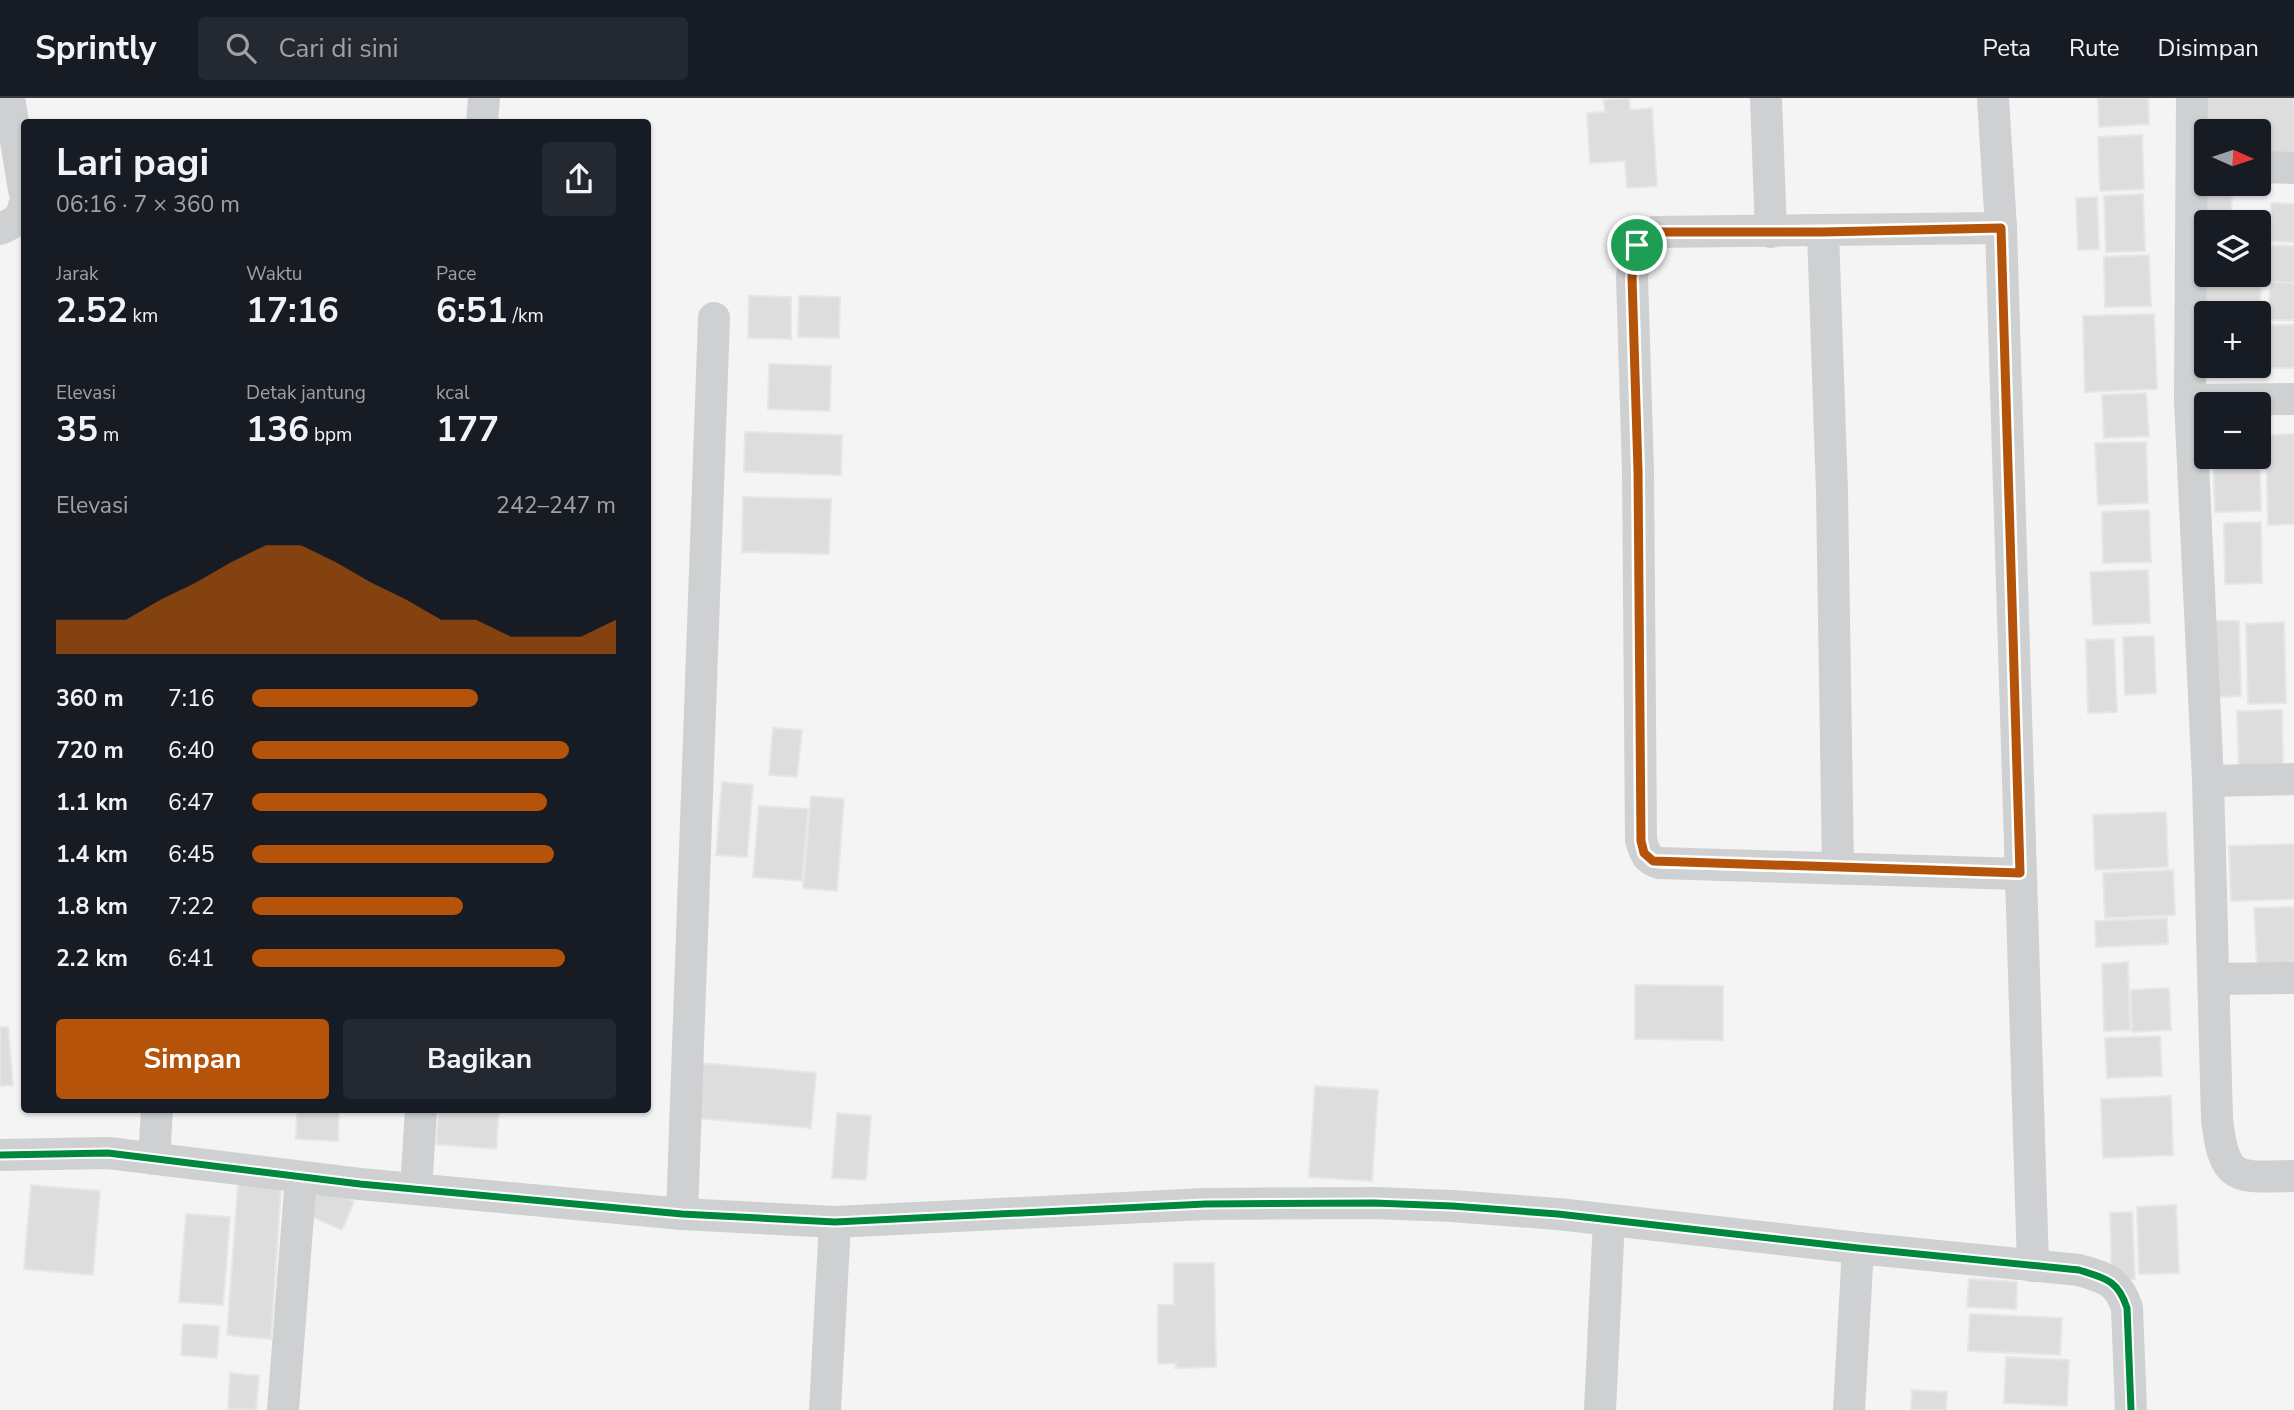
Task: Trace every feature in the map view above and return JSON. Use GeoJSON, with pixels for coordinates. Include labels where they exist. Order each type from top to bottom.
{"type":"FeatureCollection","features":[{"type":"Feature","properties":{"kind":"street"},"geometry":{"type":"LineString","coordinates":[[9,98],[21,172]]}},
{"type":"Feature","properties":{"kind":"street"},"geometry":{"type":"LineString","coordinates":[[482,119],[484,98]]}},
{"type":"Feature","properties":{"kind":"street"},"geometry":{"type":"LineString","coordinates":[[1766,98],[1771,232]]}},
{"type":"Feature","properties":{"kind":"street"},"geometry":{"type":"LineString","coordinates":[[1993,98],[2001,228],[2034,1266]]}},
{"type":"Feature","properties":{"kind":"street"},"geometry":{"type":"LineString","coordinates":[[2192,98],[2194,119]]}},
{"type":"Feature","properties":{"kind":"street"},"geometry":{"type":"LineString","coordinates":[[2272,167],[2294,167]]}},
{"type":"Feature","properties":{"kind":"street"},"geometry":{"type":"LineString","coordinates":[[2199,196],[2190,400],[2208,781],[2217,1119],[2222,1150],[2229,1166],[2240,1175],[2294,1176]]}},
{"type":"Feature","properties":{"kind":"street"},"geometry":{"type":"LineString","coordinates":[[0,229],[21,216]]}},
{"type":"Feature","properties":{"kind":"street"},"geometry":{"type":"LineString","coordinates":[[2001,228],[1654,232],[1644,237],[1637,245],[1632,277],[1638,471],[1641,841],[1648,858],[1659,863],[2020,873]]}},
{"type":"Feature","properties":{"kind":"street"},"geometry":{"type":"LineString","coordinates":[[1823,232],[1832,492],[1838,868]]}},
{"type":"Feature","properties":{"kind":"street"},"geometry":{"type":"LineString","coordinates":[[682,1214],[714,318]]}},
{"type":"Feature","properties":{"kind":"street"},"geometry":{"type":"LineString","coordinates":[[2190,400],[2294,399]]}},
{"type":"Feature","properties":{"kind":"street"},"geometry":{"type":"LineString","coordinates":[[2208,781],[2294,779]]}},
{"type":"Feature","properties":{"kind":"street"},"geometry":{"type":"LineString","coordinates":[[2214,979],[2294,978]]}},
{"type":"Feature","properties":{"kind":"street"},"geometry":{"type":"LineString","coordinates":[[155,1159],[157,1113]]}},
{"type":"Feature","properties":{"kind":"street"},"geometry":{"type":"LineString","coordinates":[[415,1189],[421,1113]]}},
{"type":"Feature","properties":{"kind":"street"},"geometry":{"type":"LineString","coordinates":[[0,1155],[108,1153],[415,1189],[682,1214],[835,1222],[1252,1203],[1451,1206],[2079,1270],[2106,1278],[2123,1294],[2127,1308],[2131,1410]]}},
{"type":"Feature","properties":{"kind":"street"},"geometry":{"type":"LineString","coordinates":[[283,1410],[301,1177]]}},
{"type":"Feature","properties":{"kind":"street"},"geometry":{"type":"LineString","coordinates":[[1600,1410],[1609,1220]]}},
{"type":"Feature","properties":{"kind":"street"},"geometry":{"type":"LineString","coordinates":[[825,1410],[835,1222]]}},
{"type":"Feature","properties":{"kind":"street"},"geometry":{"type":"LineString","coordinates":[[1849,1410],[1858,1248]]}},
{"type":"Feature","properties":{"kind":"building"},"geometry":{"type":"Polygon","coordinates":[[[1629,98],[1630,110],[1652,108],[1657,186],[1627,188],[1625,161],[1590,163],[1587,113],[1605,112],[1604,100],[1629,98]]]}},
{"type":"Feature","properties":{"kind":"building"},"geometry":{"type":"Polygon","coordinates":[[[2098,98],[2148,98],[2149,124],[2099,127],[2098,98]]]}},
{"type":"Feature","properties":{"kind":"building"},"geometry":{"type":"Polygon","coordinates":[[[2202,98],[2294,98],[2294,158],[2272,157],[2272,119],[2205,119],[2202,98]]]}},
{"type":"Feature","properties":{"kind":"building"},"geometry":{"type":"Polygon","coordinates":[[[2142,135],[2144,189],[2100,191],[2098,137],[2142,135]]]}},
{"type":"Feature","properties":{"kind":"building"},"geometry":{"type":"Polygon","coordinates":[[[2143,194],[2145,251],[2106,252],[2104,196],[2143,194]]]}},
{"type":"Feature","properties":{"kind":"building"},"geometry":{"type":"Polygon","coordinates":[[[2200,196],[2232,196],[2231,210],[2204,210],[2200,196]]]}},
{"type":"Feature","properties":{"kind":"building"},"geometry":{"type":"Polygon","coordinates":[[[2097,197],[2099,249],[2078,250],[2076,198],[2097,197]]]}},
{"type":"Feature","properties":{"kind":"building"},"geometry":{"type":"Polygon","coordinates":[[[2271,203],[2294,204],[2294,242],[2271,241],[2271,203]]]}},
{"type":"Feature","properties":{"kind":"building"},"geometry":{"type":"Polygon","coordinates":[[[2271,245],[2294,246],[2294,283],[2271,282],[2271,245]]]}},
{"type":"Feature","properties":{"kind":"building"},"geometry":{"type":"Polygon","coordinates":[[[2149,255],[2151,306],[2105,307],[2104,257],[2149,255]]]}},
{"type":"Feature","properties":{"kind":"building"},"geometry":{"type":"Polygon","coordinates":[[[2271,282],[2294,283],[2294,320],[2271,320],[2271,282]]]}},
{"type":"Feature","properties":{"kind":"building"},"geometry":{"type":"Polygon","coordinates":[[[2198,287],[2261,287],[2260,301],[2195,301],[2198,287]]]}},
{"type":"Feature","properties":{"kind":"building"},"geometry":{"type":"Polygon","coordinates":[[[749,296],[791,297],[791,339],[748,338],[749,296]]]}},
{"type":"Feature","properties":{"kind":"building"},"geometry":{"type":"Polygon","coordinates":[[[799,296],[840,297],[839,338],[798,337],[799,296]]]}},
{"type":"Feature","properties":{"kind":"building"},"geometry":{"type":"Polygon","coordinates":[[[2154,314],[2157,389],[2085,392],[2083,316],[2154,314]]]}},
{"type":"Feature","properties":{"kind":"building"},"geometry":{"type":"Polygon","coordinates":[[[2271,325],[2294,325],[2294,368],[2271,368],[2271,325]]]}},
{"type":"Feature","properties":{"kind":"building"},"geometry":{"type":"Polygon","coordinates":[[[769,364],[831,366],[830,411],[768,409],[769,364]]]}},
{"type":"Feature","properties":{"kind":"building"},"geometry":{"type":"Polygon","coordinates":[[[2146,393],[2149,436],[2104,438],[2102,395],[2146,393]]]}},
{"type":"Feature","properties":{"kind":"building"},"geometry":{"type":"Polygon","coordinates":[[[745,432],[842,435],[841,475],[744,472],[745,432]]]}},
{"type":"Feature","properties":{"kind":"building"},"geometry":{"type":"Polygon","coordinates":[[[2294,434],[2294,524],[2268,525],[2267,469],[2271,469],[2271,435],[2294,434]]]}},
{"type":"Feature","properties":{"kind":"building"},"geometry":{"type":"Polygon","coordinates":[[[2146,442],[2148,503],[2098,505],[2095,443],[2146,442]]]}},
{"type":"Feature","properties":{"kind":"building"},"geometry":{"type":"Polygon","coordinates":[[[2213,469],[2260,469],[2261,511],[2215,512],[2213,469]]]}},
{"type":"Feature","properties":{"kind":"building"},"geometry":{"type":"Polygon","coordinates":[[[743,497],[831,499],[829,554],[742,552],[743,497]]]}},
{"type":"Feature","properties":{"kind":"building"},"geometry":{"type":"Polygon","coordinates":[[[2149,510],[2151,562],[2103,563],[2102,512],[2149,510]]]}},
{"type":"Feature","properties":{"kind":"building"},"geometry":{"type":"Polygon","coordinates":[[[2261,522],[2262,583],[2225,584],[2224,523],[2261,522]]]}},
{"type":"Feature","properties":{"kind":"building"},"geometry":{"type":"Polygon","coordinates":[[[2148,570],[2150,623],[2093,625],[2090,572],[2148,570]]]}},
{"type":"Feature","properties":{"kind":"building"},"geometry":{"type":"Polygon","coordinates":[[[2214,621],[2239,621],[2241,696],[2216,697],[2214,621]]]}},
{"type":"Feature","properties":{"kind":"building"},"geometry":{"type":"Polygon","coordinates":[[[2284,622],[2286,703],[2248,704],[2246,624],[2284,622]]]}},
{"type":"Feature","properties":{"kind":"building"},"geometry":{"type":"Polygon","coordinates":[[[2154,636],[2156,693],[2125,695],[2123,637],[2154,636]]]}},
{"type":"Feature","properties":{"kind":"building"},"geometry":{"type":"Polygon","coordinates":[[[2114,639],[2117,712],[2088,713],[2086,640],[2114,639]]]}},
{"type":"Feature","properties":{"kind":"building"},"geometry":{"type":"Polygon","coordinates":[[[2282,710],[2283,770],[2239,772],[2237,711],[2282,710]]]}},
{"type":"Feature","properties":{"kind":"building"},"geometry":{"type":"Polygon","coordinates":[[[773,728],[802,730],[797,777],[769,775],[773,728]]]}},
{"type":"Feature","properties":{"kind":"building"},"geometry":{"type":"Polygon","coordinates":[[[722,782],[753,785],[747,857],[716,855],[722,782]]]}},
{"type":"Feature","properties":{"kind":"building"},"geometry":{"type":"Polygon","coordinates":[[[811,796],[844,799],[837,891],[803,888],[811,796]]]}},
{"type":"Feature","properties":{"kind":"building"},"geometry":{"type":"Polygon","coordinates":[[[759,806],[808,809],[802,881],[753,877],[759,806]]]}},
{"type":"Feature","properties":{"kind":"building"},"geometry":{"type":"Polygon","coordinates":[[[2166,812],[2168,867],[2095,870],[2093,815],[2166,812]]]}},
{"type":"Feature","properties":{"kind":"building"},"geometry":{"type":"Polygon","coordinates":[[[2294,844],[2294,899],[2231,901],[2229,846],[2294,844]]]}},
{"type":"Feature","properties":{"kind":"building"},"geometry":{"type":"Polygon","coordinates":[[[2173,870],[2175,915],[2105,918],[2103,873],[2173,870]]]}},
{"type":"Feature","properties":{"kind":"building"},"geometry":{"type":"Polygon","coordinates":[[[2294,907],[2294,963],[2257,964],[2254,908],[2294,907]]]}},
{"type":"Feature","properties":{"kind":"building"},"geometry":{"type":"Polygon","coordinates":[[[2167,918],[2168,944],[2096,947],[2095,921],[2167,918]]]}},
{"type":"Feature","properties":{"kind":"building"},"geometry":{"type":"Polygon","coordinates":[[[2128,962],[2130,1030],[2104,1031],[2102,964],[2128,962]]]}},
{"type":"Feature","properties":{"kind":"building"},"geometry":{"type":"Polygon","coordinates":[[[1635,985],[1723,986],[1723,1040],[1635,1039],[1635,985]]]}},
{"type":"Feature","properties":{"kind":"building"},"geometry":{"type":"Polygon","coordinates":[[[2169,988],[2171,1030],[2132,1032],[2131,990],[2169,988]]]}},
{"type":"Feature","properties":{"kind":"building"},"geometry":{"type":"Polygon","coordinates":[[[0,1027],[8,1027],[13,1085],[0,1086],[0,1027]]]}},
{"type":"Feature","properties":{"kind":"building"},"geometry":{"type":"Polygon","coordinates":[[[2160,1036],[2162,1076],[2107,1078],[2105,1038],[2160,1036]]]}},
{"type":"Feature","properties":{"kind":"building"},"geometry":{"type":"Polygon","coordinates":[[[701,1063],[816,1073],[811,1128],[697,1118],[701,1063]]]}},
{"type":"Feature","properties":{"kind":"building"},"geometry":{"type":"Polygon","coordinates":[[[1315,1086],[1378,1090],[1372,1181],[1309,1177],[1315,1086]]]}},
{"type":"Feature","properties":{"kind":"building"},"geometry":{"type":"Polygon","coordinates":[[[2171,1096],[2173,1155],[2103,1158],[2101,1099],[2171,1096]]]}},
{"type":"Feature","properties":{"kind":"building"},"geometry":{"type":"Polygon","coordinates":[[[297,1113],[339,1113],[338,1141],[296,1139],[297,1113]]]}},
{"type":"Feature","properties":{"kind":"building"},"geometry":{"type":"Polygon","coordinates":[[[439,1113],[499,1113],[496,1149],[436,1144],[439,1113]]]}},
{"type":"Feature","properties":{"kind":"building"},"geometry":{"type":"Polygon","coordinates":[[[837,1113],[871,1116],[866,1180],[832,1178],[837,1113]]]}},
{"type":"Feature","properties":{"kind":"building"},"geometry":{"type":"Polygon","coordinates":[[[238,1184],[281,1188],[271,1339],[227,1335],[238,1184]]]}},
{"type":"Feature","properties":{"kind":"building"},"geometry":{"type":"Polygon","coordinates":[[[314,1184],[354,1202],[342,1230],[301,1212],[314,1184]]]}},
{"type":"Feature","properties":{"kind":"building"},"geometry":{"type":"Polygon","coordinates":[[[31,1185],[100,1191],[93,1275],[24,1269],[31,1185]]]}},
{"type":"Feature","properties":{"kind":"building"},"geometry":{"type":"Polygon","coordinates":[[[2176,1205],[2179,1273],[2139,1274],[2137,1207],[2176,1205]]]}},
{"type":"Feature","properties":{"kind":"building"},"geometry":{"type":"Polygon","coordinates":[[[2132,1212],[2135,1279],[2112,1280],[2110,1213],[2132,1212]]]}},
{"type":"Feature","properties":{"kind":"building"},"geometry":{"type":"Polygon","coordinates":[[[186,1214],[230,1217],[223,1305],[179,1302],[186,1214]]]}},
{"type":"Feature","properties":{"kind":"building"},"geometry":{"type":"Polygon","coordinates":[[[1174,1263],[1214,1263],[1216,1367],[1175,1368],[1176,1363],[1158,1364],[1158,1305],[1174,1305],[1174,1263]]]}},
{"type":"Feature","properties":{"kind":"building"},"geometry":{"type":"Polygon","coordinates":[[[1969,1279],[2017,1282],[2016,1309],[1967,1307],[1969,1279]]]}},
{"type":"Feature","properties":{"kind":"building"},"geometry":{"type":"Polygon","coordinates":[[[1970,1314],[2062,1318],[2060,1355],[1968,1351],[1970,1314]]]}},
{"type":"Feature","properties":{"kind":"building"},"geometry":{"type":"Polygon","coordinates":[[[183,1324],[219,1326],[217,1358],[181,1355],[183,1324]]]}},
{"type":"Feature","properties":{"kind":"building"},"geometry":{"type":"Polygon","coordinates":[[[2006,1357],[2069,1360],[2067,1406],[2004,1403],[2006,1357]]]}},
{"type":"Feature","properties":{"kind":"building"},"geometry":{"type":"Polygon","coordinates":[[[230,1373],[259,1376],[256,1410],[228,1409],[230,1373]]]}},
{"type":"Feature","properties":{"kind":"building"},"geometry":{"type":"Polygon","coordinates":[[[1912,1390],[1947,1392],[1946,1410],[1911,1410],[1912,1390]]]}},
{"type":"Feature","properties":{"kind":"cycle path"},"geometry":{"type":"LineString","coordinates":[[2001,228],[1654,232],[1644,237],[1637,245],[1632,277],[1638,471],[1641,840],[1647,855],[1659,863],[2020,874]]}},
{"type":"Feature","properties":{"kind":"cycle path"},"geometry":{"type":"LineString","coordinates":[[0,1155],[108,1153],[360,1184],[682,1214],[835,1222],[1205,1204],[1374,1203],[1452,1206],[1558,1214],[2079,1270],[2096,1275],[2115,1286],[2127,1308],[2131,1410]]}},
{"type":"Feature","properties":{"kind":"route"},"geometry":{"type":"LineString","coordinates":[[2001,228],[2020,873],[1659,863],[1644,853],[1641,841],[1638,471],[1632,277],[1637,245],[1644,237],[1654,232],[2001,228]]}}]}
